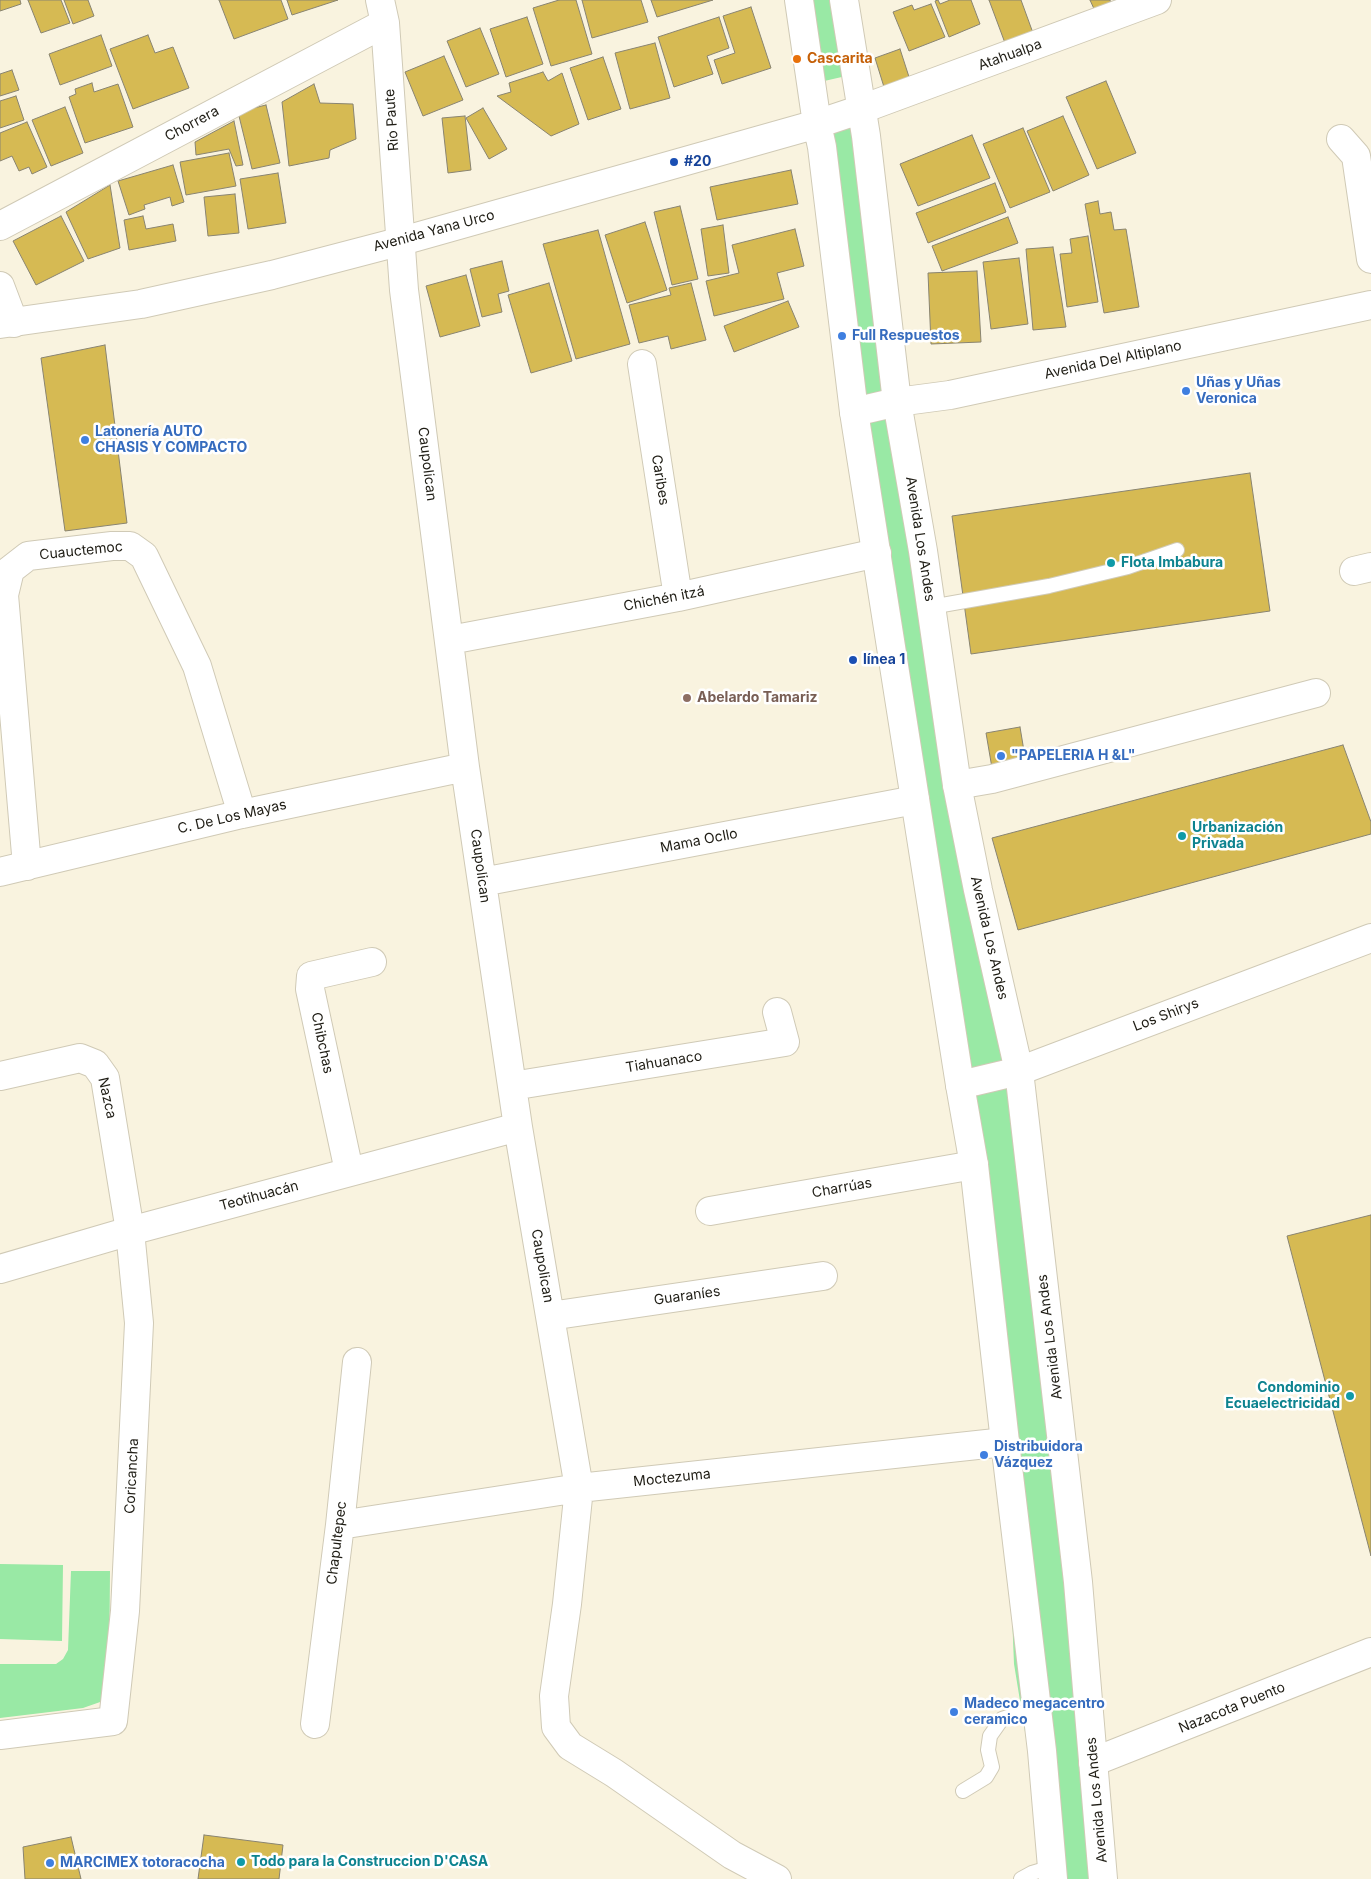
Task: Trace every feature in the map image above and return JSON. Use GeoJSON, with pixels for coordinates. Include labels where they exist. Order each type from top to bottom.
{"type":"FeatureCollection","features":[{"type":"Feature","properties":{"kind":"street"},"geometry":{"type":"LineString","coordinates":[[799,0],[816,124],[822,147],[854,412],[974,1165],[1037,1708],[1052,1873]]}},
{"type":"Feature","properties":{"kind":"street","name":"Avenida Los Andes"},"geometry":{"type":"LineString","coordinates":[[844,0],[862,109],[897,402],[923,551],[957,785],[978,890],[1019,1071],[1078,1582],[1104,1879]]}},
{"type":"Feature","properties":{"kind":"street","name":"Atahualpa"},"geometry":{"type":"LineString","coordinates":[[862,109],[1129,5],[1157,0]]}},
{"type":"Feature","properties":{"kind":"street","name":"Chorrera"},"geometry":{"type":"LineString","coordinates":[[0,226],[382,11]]}},
{"type":"Feature","properties":{"kind":"street","name":"Rio Paute"},"geometry":{"type":"LineString","coordinates":[[382,11],[402,240]]}},
{"type":"Feature","properties":{"kind":"street","name":"Avenida Yana Urco"},"geometry":{"type":"LineString","coordinates":[[7,323],[141,304],[272,275],[816,124],[862,109]]}},
{"type":"Feature","properties":{"kind":"street"},"geometry":{"type":"LineString","coordinates":[[1341,139],[1356,156],[1371,259]]}},
{"type":"Feature","properties":{"kind":"street","name":"Caupolican"},"geometry":{"type":"LineString","coordinates":[[402,240],[404,290],[465,767],[518,1127],[579,1488],[567,1604],[554,1696],[556,1727],[570,1746],[614,1773],[732,1855],[777,1879]]}},
{"type":"Feature","properties":{"kind":"street"},"geometry":{"type":"LineString","coordinates":[[0,286],[7,323]]}},
{"type":"Feature","properties":{"kind":"street","name":"Avenida Del Altiplano"},"geometry":{"type":"LineString","coordinates":[[854,412],[897,402],[950,394],[1371,305]]}},
{"type":"Feature","properties":{"kind":"street","name":"Caribes"},"geometry":{"type":"LineString","coordinates":[[642,364],[678,597]]}},
{"type":"Feature","properties":{"kind":"street","name":"Cuauctemoc"},"geometry":{"type":"LineString","coordinates":[[27,866],[4,595],[10,570],[28,556],[112,546],[130,546],[144,556],[197,666],[242,814]]}},
{"type":"Feature","properties":{"kind":"street","name":"Chichén itzá"},"geometry":{"type":"LineString","coordinates":[[450,640],[678,597],[876,553]]}},
{"type":"Feature","properties":{"kind":"street"},"geometry":{"type":"LineString","coordinates":[[957,785],[992,779],[1316,693]]}},
{"type":"Feature","properties":{"kind":"street","name":"C. De Los Mayas"},"geometry":{"type":"LineString","coordinates":[[0,872],[242,814],[465,767]]}},
{"type":"Feature","properties":{"kind":"street","name":"Mama Ocllo"},"geometry":{"type":"LineString","coordinates":[[482,882],[915,800]]}},
{"type":"Feature","properties":{"kind":"street","name":"Los Shirys"},"geometry":{"type":"LineString","coordinates":[[960,1085],[1019,1071],[1371,938]]}},
{"type":"Feature","properties":{"kind":"street","name":"Chibchas"},"geometry":{"type":"LineString","coordinates":[[349,1171],[310,989],[311,976],[372,962]]}},
{"type":"Feature","properties":{"kind":"street","name":"Tiahuanaco"},"geometry":{"type":"LineString","coordinates":[[512,1086],[785,1042],[777,1012]]}},
{"type":"Feature","properties":{"kind":"street","name":"Nazca"},"geometry":{"type":"LineString","coordinates":[[0,1076],[80,1058],[95,1064],[105,1078],[130,1231]]}},
{"type":"Feature","properties":{"kind":"street","name":"Teotihuacán"},"geometry":{"type":"LineString","coordinates":[[0,1269],[130,1231],[518,1127]]}},
{"type":"Feature","properties":{"kind":"street","name":"Charrúas"},"geometry":{"type":"LineString","coordinates":[[710,1211],[974,1165]]}},
{"type":"Feature","properties":{"kind":"street","name":"Coricancha"},"geometry":{"type":"LineString","coordinates":[[0,1735],[113,1721],[125,1611],[139,1323],[130,1231]]}},
{"type":"Feature","properties":{"kind":"street","name":"Guaraníes"},"geometry":{"type":"LineString","coordinates":[[550,1316],[823,1276]]}},
{"type":"Feature","properties":{"kind":"street","name":"Chapultepec"},"geometry":{"type":"LineString","coordinates":[[315,1724],[340,1525],[357,1362]]}},
{"type":"Feature","properties":{"kind":"street","name":"Moctezuma"},"geometry":{"type":"LineString","coordinates":[[340,1525],[579,1488],[1005,1442]]}},
{"type":"Feature","properties":{"kind":"street","name":"Nazacota Puento"},"geometry":{"type":"LineString","coordinates":[[1093,1762],[1371,1652]]}},
{"type":"Feature","properties":{"kind":"lane"},"geometry":{"type":"LineString","coordinates":[[931,607],[1066,582],[1128,567],[1177,550]]}},
{"type":"Feature","properties":{"kind":"lane"},"geometry":{"type":"LineString","coordinates":[[963,1790],[986,1777],[992,1767],[988,1750],[990,1736],[1002,1719],[1037,1708]]}},
{"type":"Feature","properties":{"kind":"lane"},"geometry":{"type":"LineString","coordinates":[[1021,1879],[1032,1873],[1052,1873]]}},
{"type":"Feature","properties":{"kind":"green space"},"geometry":{"type":"Polygon","coordinates":[[[799,0],[844,0],[855,74],[811,84],[799,0]]]}},
{"type":"Feature","properties":{"kind":"green space"},"geometry":{"type":"Polygon","coordinates":[[[851,123],[897,402],[1019,1071],[1103,1879],[1049,1879],[1014,1664],[1005,1442],[827,135],[851,123]]]}},
{"type":"Feature","properties":{"kind":"green space"},"geometry":{"type":"Polygon","coordinates":[[[0,1564],[63,1565],[62,1641],[0,1639],[0,1564]]]}},
{"type":"Feature","properties":{"kind":"green space"},"geometry":{"type":"Polygon","coordinates":[[[71,1571],[110,1571],[109,1688],[103,1701],[83,1708],[0,1718],[0,1664],[56,1664],[63,1659],[68,1650],[71,1571]]]}},
{"type":"Feature","properties":{"kind":"building"},"geometry":{"type":"Polygon","coordinates":[[[0,0],[20,0],[21,4],[0,11],[0,0]]]}},
{"type":"Feature","properties":{"kind":"building"},"geometry":{"type":"Polygon","coordinates":[[[28,0],[61,0],[70,23],[41,33],[28,0]]]}},
{"type":"Feature","properties":{"kind":"building"},"geometry":{"type":"Polygon","coordinates":[[[64,0],[88,0],[94,16],[73,24],[64,0]]]}},
{"type":"Feature","properties":{"kind":"building"},"geometry":{"type":"Polygon","coordinates":[[[219,0],[281,0],[288,19],[234,39],[219,0]]]}},
{"type":"Feature","properties":{"kind":"building"},"geometry":{"type":"Polygon","coordinates":[[[287,0],[338,0],[292,15],[287,0]]]}},
{"type":"Feature","properties":{"kind":"building"},"geometry":{"type":"Polygon","coordinates":[[[559,0],[576,0],[592,54],[551,66],[533,8],[559,0]]]}},
{"type":"Feature","properties":{"kind":"building"},"geometry":{"type":"Polygon","coordinates":[[[582,0],[641,0],[648,22],[592,38],[582,0]]]}},
{"type":"Feature","properties":{"kind":"building"},"geometry":{"type":"Polygon","coordinates":[[[651,0],[713,0],[657,17],[651,0]]]}},
{"type":"Feature","properties":{"kind":"building"},"geometry":{"type":"Polygon","coordinates":[[[938,0],[940,4],[950,0],[971,0],[980,24],[949,37],[935,1],[938,0]]]}},
{"type":"Feature","properties":{"kind":"building"},"geometry":{"type":"Polygon","coordinates":[[[989,0],[1021,0],[1033,33],[1005,43],[989,0]]]}},
{"type":"Feature","properties":{"kind":"building"},"geometry":{"type":"Polygon","coordinates":[[[1090,0],[1110,0],[1111,4],[1095,11],[1090,0]]]}},
{"type":"Feature","properties":{"kind":"building"},"geometry":{"type":"Polygon","coordinates":[[[931,4],[945,37],[909,51],[893,12],[912,5],[914,10],[931,4]]]}},
{"type":"Feature","properties":{"kind":"building"},"geometry":{"type":"Polygon","coordinates":[[[751,7],[771,68],[722,84],[714,60],[735,53],[723,16],[751,7]]]}},
{"type":"Feature","properties":{"kind":"building"},"geometry":{"type":"Polygon","coordinates":[[[527,17],[543,64],[506,77],[490,29],[527,17]]]}},
{"type":"Feature","properties":{"kind":"building"},"geometry":{"type":"Polygon","coordinates":[[[719,17],[729,48],[707,56],[713,74],[674,87],[658,37],[719,17]]]}},
{"type":"Feature","properties":{"kind":"building"},"geometry":{"type":"Polygon","coordinates":[[[480,28],[499,74],[466,87],[447,41],[480,28]]]}},
{"type":"Feature","properties":{"kind":"building"},"geometry":{"type":"Polygon","coordinates":[[[101,35],[112,66],[60,85],[49,54],[101,35]]]}},
{"type":"Feature","properties":{"kind":"building"},"geometry":{"type":"Polygon","coordinates":[[[148,35],[155,53],[173,47],[189,88],[133,109],[110,49],[148,35]]]}},
{"type":"Feature","properties":{"kind":"building"},"geometry":{"type":"Polygon","coordinates":[[[655,43],[670,98],[630,109],[615,53],[655,43]]]}},
{"type":"Feature","properties":{"kind":"building"},"geometry":{"type":"Polygon","coordinates":[[[900,49],[910,80],[884,87],[875,58],[900,49]]]}},
{"type":"Feature","properties":{"kind":"building"},"geometry":{"type":"Polygon","coordinates":[[[444,56],[463,100],[423,116],[405,72],[444,56]]]}},
{"type":"Feature","properties":{"kind":"building"},"geometry":{"type":"Polygon","coordinates":[[[603,57],[621,109],[588,120],[570,68],[603,57]]]}},
{"type":"Feature","properties":{"kind":"building"},"geometry":{"type":"Polygon","coordinates":[[[12,70],[19,90],[0,96],[0,74],[12,70]]]}},
{"type":"Feature","properties":{"kind":"building"},"geometry":{"type":"Polygon","coordinates":[[[543,72],[548,81],[562,73],[579,124],[551,136],[497,96],[511,92],[509,83],[543,72]]]}},
{"type":"Feature","properties":{"kind":"building"},"geometry":{"type":"Polygon","coordinates":[[[1106,81],[1136,153],[1097,169],[1066,97],[1106,81]]]}},
{"type":"Feature","properties":{"kind":"building"},"geometry":{"type":"Polygon","coordinates":[[[92,83],[94,92],[118,84],[133,127],[85,143],[69,97],[76,94],[75,89],[92,83]]]}},
{"type":"Feature","properties":{"kind":"building"},"geometry":{"type":"Polygon","coordinates":[[[314,84],[320,103],[353,104],[356,139],[330,150],[329,158],[289,166],[282,102],[314,84]]]}},
{"type":"Feature","properties":{"kind":"building"},"geometry":{"type":"Polygon","coordinates":[[[16,96],[24,120],[0,128],[0,101],[16,96]]]}},
{"type":"Feature","properties":{"kind":"building"},"geometry":{"type":"Polygon","coordinates":[[[266,105],[280,163],[252,169],[238,112],[266,105]]]}},
{"type":"Feature","properties":{"kind":"building"},"geometry":{"type":"Polygon","coordinates":[[[65,107],[83,153],[51,166],[32,120],[65,107]]]}},
{"type":"Feature","properties":{"kind":"building"},"geometry":{"type":"Polygon","coordinates":[[[483,108],[507,149],[489,159],[466,118],[483,108]]]}},
{"type":"Feature","properties":{"kind":"building"},"geometry":{"type":"Polygon","coordinates":[[[465,116],[471,170],[448,173],[442,118],[465,116]]]}},
{"type":"Feature","properties":{"kind":"building"},"geometry":{"type":"Polygon","coordinates":[[[1063,116],[1089,175],[1053,191],[1027,131],[1063,116]]]}},
{"type":"Feature","properties":{"kind":"building"},"geometry":{"type":"Polygon","coordinates":[[[234,121],[243,165],[236,166],[229,149],[196,155],[195,142],[234,121]]]}},
{"type":"Feature","properties":{"kind":"building"},"geometry":{"type":"Polygon","coordinates":[[[27,122],[47,167],[32,174],[29,167],[19,171],[12,156],[0,161],[0,133],[27,122]]]}},
{"type":"Feature","properties":{"kind":"building"},"geometry":{"type":"Polygon","coordinates":[[[1023,128],[1050,192],[1010,208],[983,144],[1023,128]]]}},
{"type":"Feature","properties":{"kind":"building"},"geometry":{"type":"Polygon","coordinates":[[[972,135],[990,178],[918,206],[900,164],[972,135]]]}},
{"type":"Feature","properties":{"kind":"building"},"geometry":{"type":"Polygon","coordinates":[[[229,153],[236,186],[186,195],[180,162],[229,153]]]}},
{"type":"Feature","properties":{"kind":"building"},"geometry":{"type":"Polygon","coordinates":[[[173,165],[184,202],[172,206],[170,197],[144,205],[145,209],[129,215],[118,181],[173,165]]]}},
{"type":"Feature","properties":{"kind":"building"},"geometry":{"type":"Polygon","coordinates":[[[791,170],[798,204],[717,220],[710,187],[791,170]]]}},
{"type":"Feature","properties":{"kind":"building"},"geometry":{"type":"Polygon","coordinates":[[[278,173],[286,223],[248,229],[240,179],[278,173]]]}},
{"type":"Feature","properties":{"kind":"building"},"geometry":{"type":"Polygon","coordinates":[[[995,183],[1006,212],[928,243],[916,213],[995,183]]]}},
{"type":"Feature","properties":{"kind":"building"},"geometry":{"type":"Polygon","coordinates":[[[110,185],[120,248],[88,259],[66,212],[110,185]]]}},
{"type":"Feature","properties":{"kind":"building"},"geometry":{"type":"Polygon","coordinates":[[[235,194],[239,233],[208,236],[204,197],[235,194]]]}},
{"type":"Feature","properties":{"kind":"building"},"geometry":{"type":"Polygon","coordinates":[[[1098,201],[1100,214],[1111,212],[1114,230],[1126,229],[1139,307],[1104,313],[1085,204],[1098,201]]]}},
{"type":"Feature","properties":{"kind":"building"},"geometry":{"type":"Polygon","coordinates":[[[680,206],[698,279],[672,285],[654,212],[680,206]]]}},
{"type":"Feature","properties":{"kind":"building"},"geometry":{"type":"Polygon","coordinates":[[[61,216],[84,261],[36,285],[13,241],[61,216]]]}},
{"type":"Feature","properties":{"kind":"building"},"geometry":{"type":"Polygon","coordinates":[[[143,216],[146,229],[173,224],[176,241],[129,250],[124,220],[143,216]]]}},
{"type":"Feature","properties":{"kind":"building"},"geometry":{"type":"Polygon","coordinates":[[[1008,217],[1018,243],[942,271],[932,246],[1008,217]]]}},
{"type":"Feature","properties":{"kind":"building"},"geometry":{"type":"Polygon","coordinates":[[[645,222],[667,290],[627,303],[605,235],[645,222]]]}},
{"type":"Feature","properties":{"kind":"building"},"geometry":{"type":"Polygon","coordinates":[[[723,225],[729,273],[708,276],[701,229],[723,225]]]}},
{"type":"Feature","properties":{"kind":"building"},"geometry":{"type":"Polygon","coordinates":[[[795,229],[804,266],[777,273],[784,299],[714,316],[706,281],[739,273],[732,245],[795,229]]]}},
{"type":"Feature","properties":{"kind":"building"},"geometry":{"type":"Polygon","coordinates":[[[598,230],[630,344],[576,359],[543,244],[598,230]]]}},
{"type":"Feature","properties":{"kind":"building"},"geometry":{"type":"Polygon","coordinates":[[[1088,236],[1098,302],[1067,307],[1060,254],[1072,253],[1070,239],[1088,236]]]}},
{"type":"Feature","properties":{"kind":"building"},"geometry":{"type":"Polygon","coordinates":[[[1053,247],[1066,327],[1033,330],[1026,249],[1053,247]]]}},
{"type":"Feature","properties":{"kind":"building"},"geometry":{"type":"Polygon","coordinates":[[[1019,258],[1028,324],[991,329],[983,262],[1019,258]]]}},
{"type":"Feature","properties":{"kind":"building"},"geometry":{"type":"Polygon","coordinates":[[[502,261],[509,291],[498,294],[502,312],[482,317],[470,269],[502,261]]]}},
{"type":"Feature","properties":{"kind":"building"},"geometry":{"type":"Polygon","coordinates":[[[977,271],[981,342],[931,344],[928,273],[977,271]]]}},
{"type":"Feature","properties":{"kind":"building"},"geometry":{"type":"Polygon","coordinates":[[[466,275],[480,326],[440,337],[426,286],[466,275]]]}},
{"type":"Feature","properties":{"kind":"building"},"geometry":{"type":"Polygon","coordinates":[[[549,283],[572,361],[531,373],[508,295],[549,283]]]}},
{"type":"Feature","properties":{"kind":"building"},"geometry":{"type":"Polygon","coordinates":[[[691,283],[706,340],[671,349],[668,336],[639,343],[629,305],[671,295],[669,288],[691,283]]]}},
{"type":"Feature","properties":{"kind":"building"},"geometry":{"type":"Polygon","coordinates":[[[788,301],[799,327],[734,352],[724,326],[788,301]]]}},
{"type":"Feature","properties":{"kind":"building","name":"Latonería AUTO CHASIS Y COMPACTO"},"geometry":{"type":"Polygon","coordinates":[[[105,345],[127,523],[65,531],[41,358],[105,345]]]}},
{"type":"Feature","properties":{"kind":"building","name":"Flota Imbabura"},"geometry":{"type":"Polygon","coordinates":[[[1250,473],[1270,611],[971,654],[952,516],[1250,473]]]}},
{"type":"Feature","properties":{"kind":"building"},"geometry":{"type":"Polygon","coordinates":[[[1020,727],[1026,763],[992,768],[986,733],[1020,727]]]}},
{"type":"Feature","properties":{"kind":"building","name":"Urbanización Privada"},"geometry":{"type":"Polygon","coordinates":[[[1343,745],[1371,822],[1371,834],[1018,930],[992,838],[1343,745]]]}},
{"type":"Feature","properties":{"kind":"building","name":"Condominio Ecuaelectricidad"},"geometry":{"type":"Polygon","coordinates":[[[1371,1215],[1371,1556],[1287,1236],[1371,1215]]]}},
{"type":"Feature","properties":{"kind":"building","name":"Todo para la Construccion D'CASA"},"geometry":{"type":"Polygon","coordinates":[[[204,1835],[283,1845],[279,1879],[198,1879],[204,1835]]]}},
{"type":"Feature","properties":{"kind":"building","name":"MARCIMEX totoracocha"},"geometry":{"type":"Polygon","coordinates":[[[71,1837],[81,1879],[25,1879],[23,1847],[71,1837]]]}},
{"type":"Feature","properties":{"kind":"place","name":"Cascarita"},"geometry":{"type":"Point","coordinates":[797,59]}},
{"type":"Feature","properties":{"kind":"place","name":"#20"},"geometry":{"type":"Point","coordinates":[674,162]}},
{"type":"Feature","properties":{"kind":"place","name":"Full Respuestos"},"geometry":{"type":"Point","coordinates":[842,336]}},
{"type":"Feature","properties":{"kind":"place","name":"Uñas y Uñas Veronica"},"geometry":{"type":"Point","coordinates":[1186,391]}},
{"type":"Feature","properties":{"kind":"place","name":"Latonería AUTO CHASIS Y COMPACTO"},"geometry":{"type":"Point","coordinates":[85,440]}},
{"type":"Feature","properties":{"kind":"place","name":"Flota Imbabura"},"geometry":{"type":"Point","coordinates":[1111,563]}},
{"type":"Feature","properties":{"kind":"place","name":"línea 1"},"geometry":{"type":"Point","coordinates":[853,660]}},
{"type":"Feature","properties":{"kind":"place","name":"Abelardo Tamariz"},"geometry":{"type":"Point","coordinates":[687,698]}},
{"type":"Feature","properties":{"kind":"place","name":"\"PAPELERIA H &L\""},"geometry":{"type":"Point","coordinates":[1001,756]}},
{"type":"Feature","properties":{"kind":"place","name":"Urbanización Privada"},"geometry":{"type":"Point","coordinates":[1182,836]}},
{"type":"Feature","properties":{"kind":"place","name":"Condominio Ecuaelectricidad"},"geometry":{"type":"Point","coordinates":[1350,1396]}},
{"type":"Feature","properties":{"kind":"place","name":"Distribuidora Vázquez"},"geometry":{"type":"Point","coordinates":[984,1455]}},
{"type":"Feature","properties":{"kind":"place","name":"Madeco megacentro ceramico"},"geometry":{"type":"Point","coordinates":[954,1712]}},
{"type":"Feature","properties":{"kind":"place","name":"Todo para la Construccion D'CASA"},"geometry":{"type":"Point","coordinates":[241,1862]}},
{"type":"Feature","properties":{"kind":"place","name":"MARCIMEX totoracocha"},"geometry":{"type":"Point","coordinates":[50,1863]}}]}
